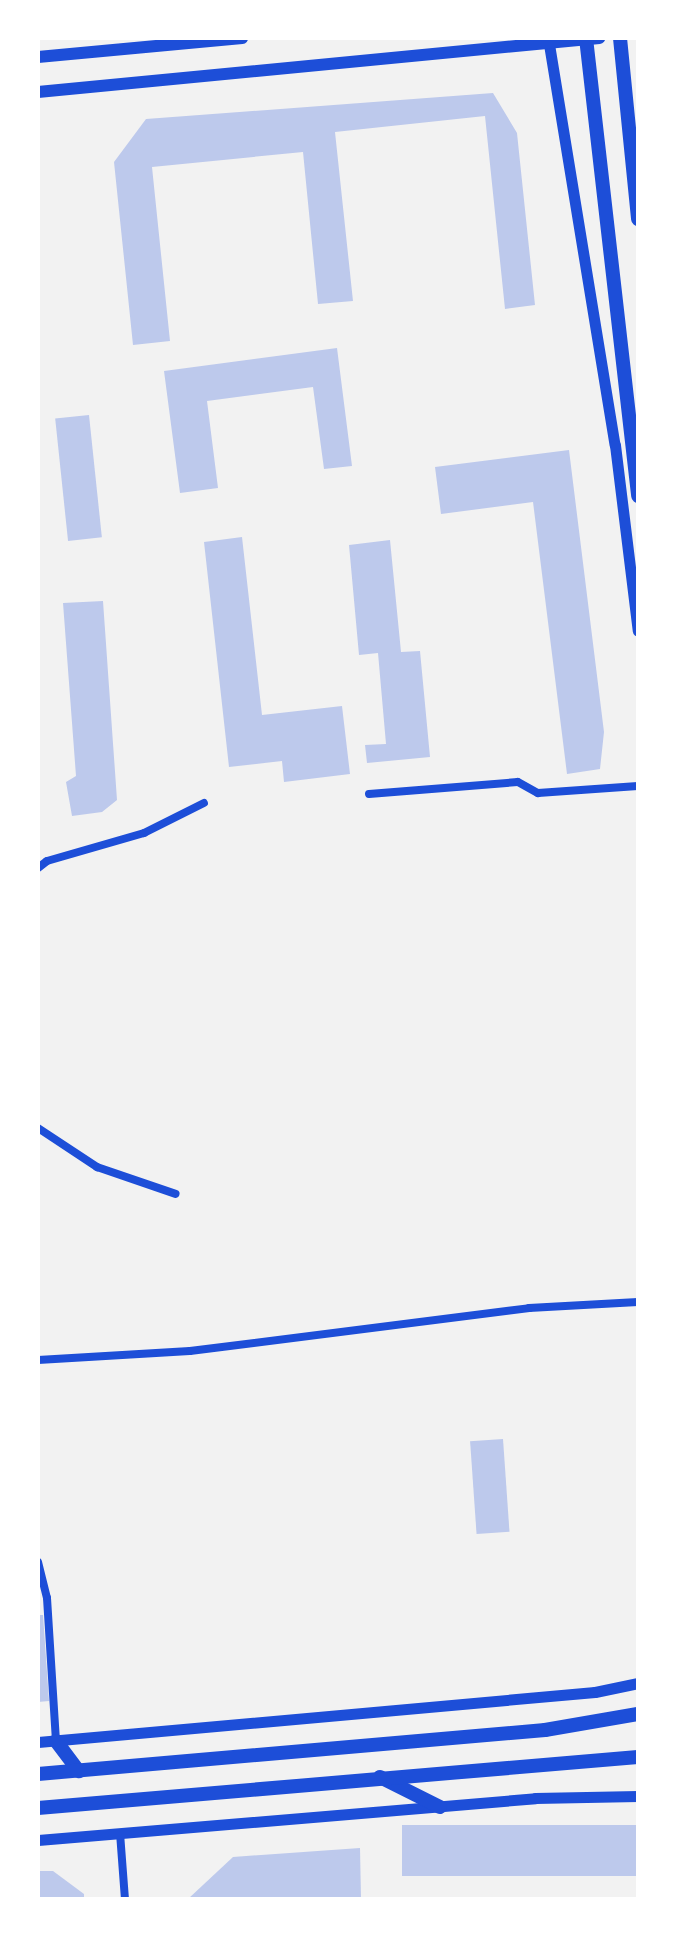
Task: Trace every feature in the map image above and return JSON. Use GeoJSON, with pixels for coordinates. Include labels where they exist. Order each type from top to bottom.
{"type":"FeatureCollection","features":[{"type":"Feature","properties":{"kind":"main road"},"geometry":{"type":"LineString","coordinates":[[38,57],[242,38]]}},
{"type":"Feature","properties":{"kind":"main road"},"geometry":{"type":"LineString","coordinates":[[620,38],[638,219]]}},
{"type":"Feature","properties":{"kind":"main road"},"geometry":{"type":"LineString","coordinates":[[38,92],[590,39],[638,496]]}},
{"type":"Feature","properties":{"kind":"main road"},"geometry":{"type":"LineString","coordinates":[[38,1774],[545,1730],[638,1712]]}},
{"type":"Feature","properties":{"kind":"main road"},"geometry":{"type":"LineString","coordinates":[[56,1741],[79,1771]]}},
{"type":"Feature","properties":{"kind":"main road"},"geometry":{"type":"LineString","coordinates":[[38,1808],[638,1757]]}},
{"type":"Feature","properties":{"kind":"main road"},"geometry":{"type":"LineString","coordinates":[[379,1777],[440,1807]]}},
{"type":"Feature","properties":{"kind":"street"},"geometry":{"type":"LineString","coordinates":[[548,41],[615,445],[638,631]]}},
{"type":"Feature","properties":{"kind":"street"},"geometry":{"type":"LineString","coordinates":[[369,794],[518,782],[538,793],[638,786]]}},
{"type":"Feature","properties":{"kind":"street"},"geometry":{"type":"LineString","coordinates":[[38,868],[47,861],[144,833],[204,803]]}},
{"type":"Feature","properties":{"kind":"street"},"geometry":{"type":"LineString","coordinates":[[38,1128],[97,1167],[176,1194]]}},
{"type":"Feature","properties":{"kind":"street"},"geometry":{"type":"LineString","coordinates":[[38,1360],[190,1351],[529,1308],[638,1302]]}},
{"type":"Feature","properties":{"kind":"street"},"geometry":{"type":"LineString","coordinates":[[38,1562],[47,1598],[56,1741]]}},
{"type":"Feature","properties":{"kind":"street"},"geometry":{"type":"LineString","coordinates":[[38,1742],[595,1692],[638,1683]]}},
{"type":"Feature","properties":{"kind":"street"},"geometry":{"type":"LineString","coordinates":[[38,1840],[535,1798],[638,1796]]}},
{"type":"Feature","properties":{"kind":"street"},"geometry":{"type":"LineString","coordinates":[[120,1833],[125,1899]]}},
{"type":"Feature","properties":{"kind":"building"},"geometry":{"type":"Polygon","coordinates":[[[493,93],[517,133],[535,305],[505,309],[485,116],[335,132],[353,301],[318,304],[303,152],[152,167],[170,341],[133,345],[114,162],[146,119],[493,93]]]}},
{"type":"Feature","properties":{"kind":"building"},"geometry":{"type":"Polygon","coordinates":[[[337,348],[352,466],[324,469],[313,387],[207,401],[218,488],[180,493],[164,371],[337,348]]]}},
{"type":"Feature","properties":{"kind":"building"},"geometry":{"type":"Polygon","coordinates":[[[89,415],[102,537],[68,541],[55,419],[89,415]]]}},
{"type":"Feature","properties":{"kind":"building"},"geometry":{"type":"Polygon","coordinates":[[[569,450],[604,732],[600,769],[567,774],[533,502],[441,514],[435,467],[569,450]]]}},
{"type":"Feature","properties":{"kind":"building"},"geometry":{"type":"Polygon","coordinates":[[[242,537],[262,715],[342,706],[350,774],[284,782],[282,761],[229,767],[204,542],[242,537]]]}},
{"type":"Feature","properties":{"kind":"building"},"geometry":{"type":"Polygon","coordinates":[[[390,540],[401,652],[420,651],[430,757],[367,763],[365,745],[386,744],[378,653],[359,655],[349,545],[390,540]]]}},
{"type":"Feature","properties":{"kind":"building"},"geometry":{"type":"Polygon","coordinates":[[[103,601],[117,800],[102,812],[72,816],[66,782],[76,776],[63,603],[103,601]]]}},
{"type":"Feature","properties":{"kind":"building"},"geometry":{"type":"Polygon","coordinates":[[[503,1439],[509,1532],[477,1534],[470,1441],[503,1439]]]}},
{"type":"Feature","properties":{"kind":"building"},"geometry":{"type":"Polygon","coordinates":[[[38,1615],[43,1615],[49,1701],[38,1702],[38,1615]]]}},
{"type":"Feature","properties":{"kind":"building"},"geometry":{"type":"Polygon","coordinates":[[[402,1825],[638,1825],[638,1876],[402,1876],[402,1825]]]}},
{"type":"Feature","properties":{"kind":"building"},"geometry":{"type":"Polygon","coordinates":[[[360,1848],[361,1899],[188,1899],[233,1857],[360,1848]]]}},
{"type":"Feature","properties":{"kind":"building"},"geometry":{"type":"Polygon","coordinates":[[[38,1871],[53,1871],[84,1894],[84,1899],[38,1899],[38,1871]]]}}]}
